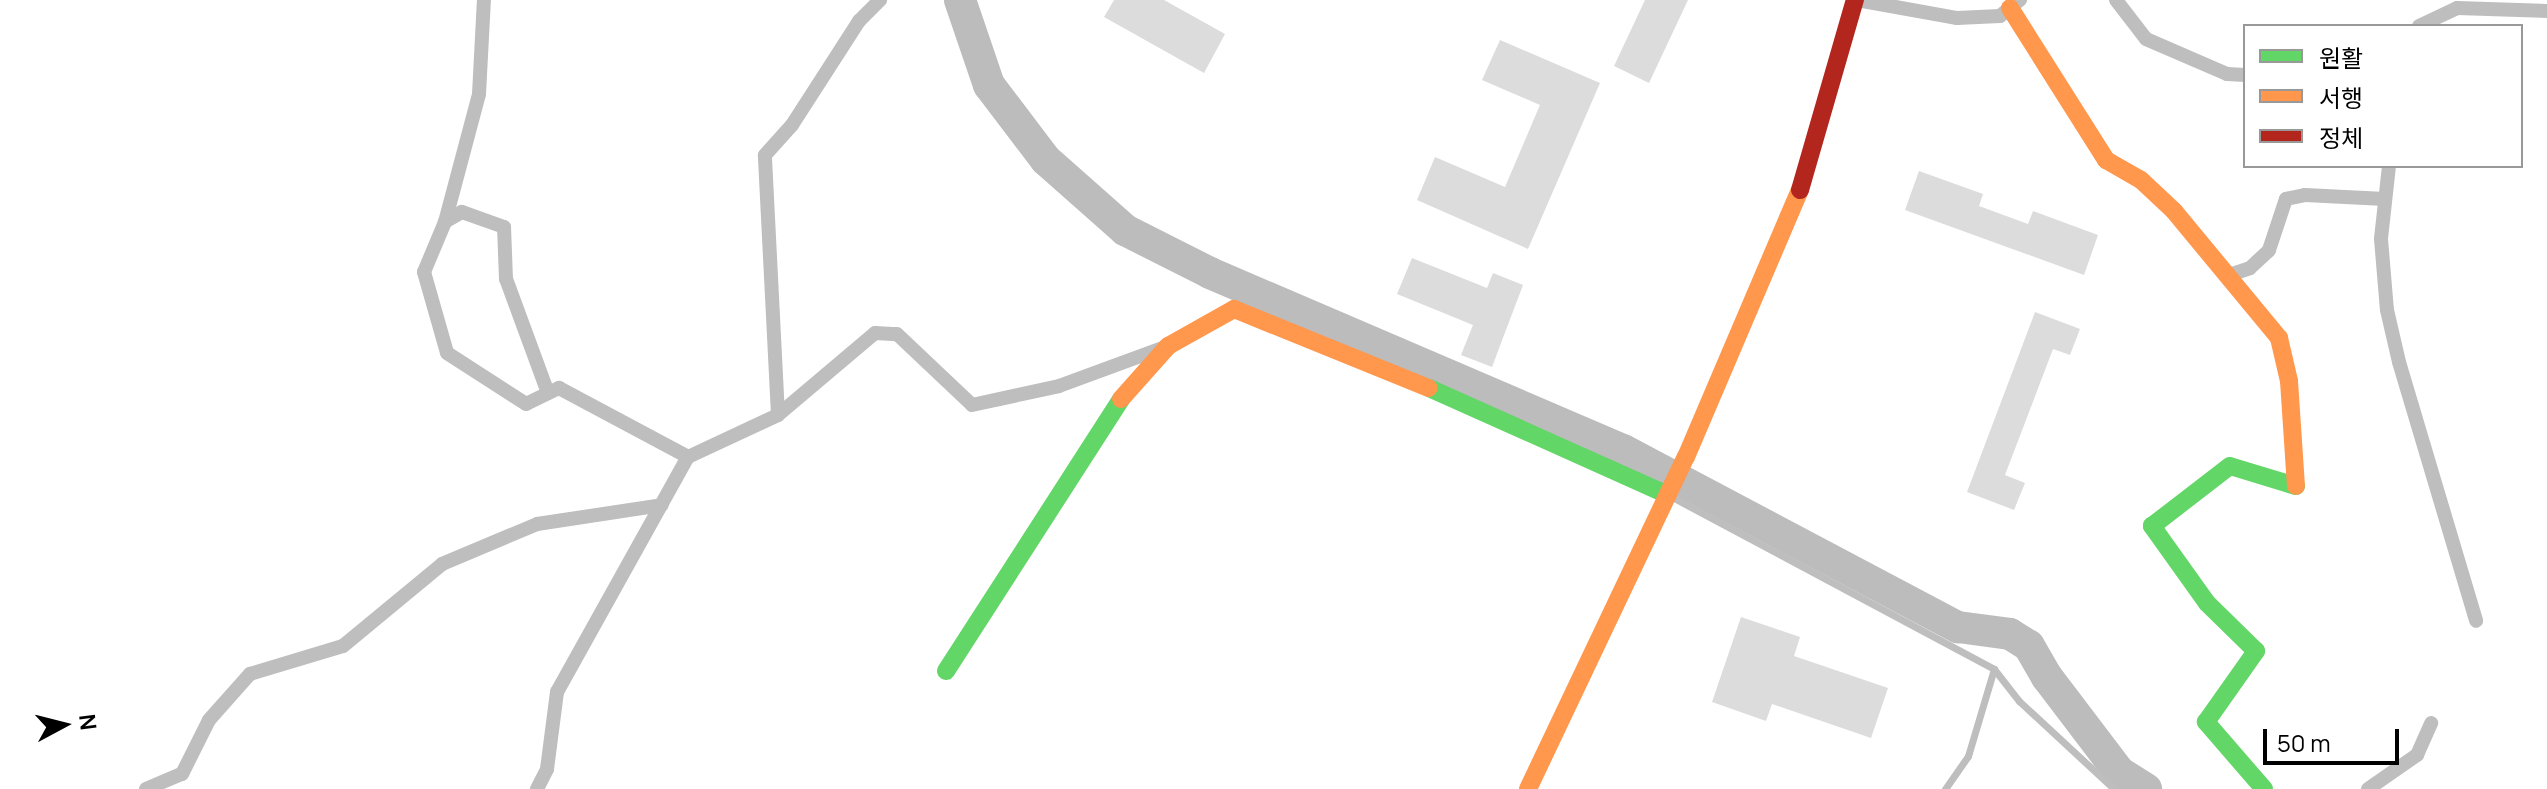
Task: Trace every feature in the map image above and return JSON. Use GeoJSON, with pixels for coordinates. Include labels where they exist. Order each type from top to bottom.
{"type":"FeatureCollection","features":[{"type":"Feature","properties":{"kind":"street"},"geometry":{"type":"LineString","coordinates":[[484,0],[479,94],[445,222],[424,272],[447,353],[526,404],[559,388],[688,457]]}},
{"type":"Feature","properties":{"kind":"street"},"geometry":{"type":"LineString","coordinates":[[778,415],[765,155],[792,125],[859,21],[880,0]]}},
{"type":"Feature","properties":{"kind":"street"},"geometry":{"type":"LineString","coordinates":[[1528,789],[1686,457],[1797,199],[1856,0],[1957,18],[2000,16],[2015,4],[2106,160],[2141,180],[2174,211],[2279,338],[2289,381],[2296,486],[2230,466],[2152,526],[2207,603],[2256,651],[2206,722],[2264,789]]}},
{"type":"Feature","properties":{"kind":"street"},"geometry":{"type":"LineString","coordinates":[[2116,0],[2146,39],[2227,74],[2243,75]]}},
{"type":"Feature","properties":{"kind":"street"},"geometry":{"type":"LineString","coordinates":[[2423,24],[2457,8],[2547,11]]}},
{"type":"Feature","properties":{"kind":"street"},"geometry":{"type":"LineString","coordinates":[[2389,168],[2381,239],[2387,310],[2399,362],[2476,621]]}},
{"type":"Feature","properties":{"kind":"street"},"geometry":{"type":"LineString","coordinates":[[2226,276],[2250,268],[2269,250],[2286,199],[2305,195],[2385,199]]}},
{"type":"Feature","properties":{"kind":"street"},"geometry":{"type":"LineString","coordinates":[[445,222],[462,212],[504,227],[506,279],[548,393]]}},
{"type":"Feature","properties":{"kind":"street"},"geometry":{"type":"LineString","coordinates":[[537,789],[547,769],[557,692],[688,457],[778,415],[875,333],[897,334],[972,405],[1059,386],[1168,346],[1234,309],[1377,365],[1667,494]]}},
{"type":"Feature","properties":{"kind":"street"},"geometry":{"type":"LineString","coordinates":[[946,671],[1116,405],[1168,346]]}},
{"type":"Feature","properties":{"kind":"street"},"geometry":{"type":"LineString","coordinates":[[146,789],[182,774],[209,720],[250,674],[343,646],[442,564],[537,524],[662,505]]}},
{"type":"Feature","properties":{"kind":"street"},"geometry":{"type":"LineString","coordinates":[[2368,789],[2417,755],[2431,723]]}},
{"type":"Feature","properties":{"kind":"lane"},"geometry":{"type":"LineString","coordinates":[[1667,494],[1994,669],[2019,701],[2114,789]]}},
{"type":"Feature","properties":{"kind":"lane"},"geometry":{"type":"LineString","coordinates":[[1945,789],[1968,756],[1994,669]]}},
{"type":"Feature","properties":{"kind":"building"},"geometry":{"type":"Polygon","coordinates":[[[1114,0],[1164,0],[1225,34],[1204,73],[1104,17],[1114,0]]]}},
{"type":"Feature","properties":{"kind":"building"},"geometry":{"type":"Polygon","coordinates":[[[1645,0],[1688,0],[1649,83],[1614,66],[1645,0]]]}},
{"type":"Feature","properties":{"kind":"building"},"geometry":{"type":"Polygon","coordinates":[[[1500,40],[1600,83],[1528,249],[1417,200],[1435,157],[1505,187],[1540,105],[1482,80],[1500,40]]]}},
{"type":"Feature","properties":{"kind":"building"},"geometry":{"type":"Polygon","coordinates":[[[1919,171],[1983,194],[1979,206],[2028,224],[2033,211],[2098,235],[2084,275],[1905,210],[1919,171]]]}},
{"type":"Feature","properties":{"kind":"building"},"geometry":{"type":"Polygon","coordinates":[[[1412,258],[1487,288],[1493,273],[1523,285],[1492,367],[1461,355],[1473,325],[1397,294],[1412,258]]]}},
{"type":"Feature","properties":{"kind":"building"},"geometry":{"type":"Polygon","coordinates":[[[2035,312],[2080,329],[2070,355],[2053,349],[2005,475],[2025,483],[2014,510],[1967,492],[2035,312]]]}},
{"type":"Feature","properties":{"kind":"building"},"geometry":{"type":"Polygon","coordinates":[[[1741,617],[1800,637],[1794,656],[1888,688],[1871,738],[1772,704],[1766,721],[1712,702],[1741,617]]]}},
{"type":"Feature","properties":{"kind":"waterway"},"geometry":{"type":"LineString","coordinates":[[960,0],[989,85],[1046,160],[1125,230],[1210,273],[1623,450],[1958,627],[2010,634],[2029,646],[2047,677],[2119,772],[2146,789]]}},
{"type":"Feature","properties":{"kind":"traffic: fast"},"geometry":{"type":"LineString","coordinates":[[1429,388],[1666,494]]}},
{"type":"Feature","properties":{"kind":"traffic: fast"},"geometry":{"type":"LineString","coordinates":[[946,671],[1121,399]]}},
{"type":"Feature","properties":{"kind":"traffic: fast"},"geometry":{"type":"LineString","coordinates":[[2264,789],[2206,722],[2256,651],[2207,603],[2152,526],[2230,466],[2296,486]]}},
{"type":"Feature","properties":{"kind":"traffic: slow"},"geometry":{"type":"LineString","coordinates":[[2010,8],[2106,160],[2141,180],[2174,211],[2279,338],[2289,381],[2296,486]]}},
{"type":"Feature","properties":{"kind":"traffic: slow"},"geometry":{"type":"LineString","coordinates":[[1528,789],[1686,457],[1800,190]]}},
{"type":"Feature","properties":{"kind":"traffic: slow"},"geometry":{"type":"LineString","coordinates":[[1121,399],[1168,346],[1234,309],[1429,388]]}},
{"type":"Feature","properties":{"kind":"traffic: jam"},"geometry":{"type":"LineString","coordinates":[[1800,190],[1855,0]]}}]}
